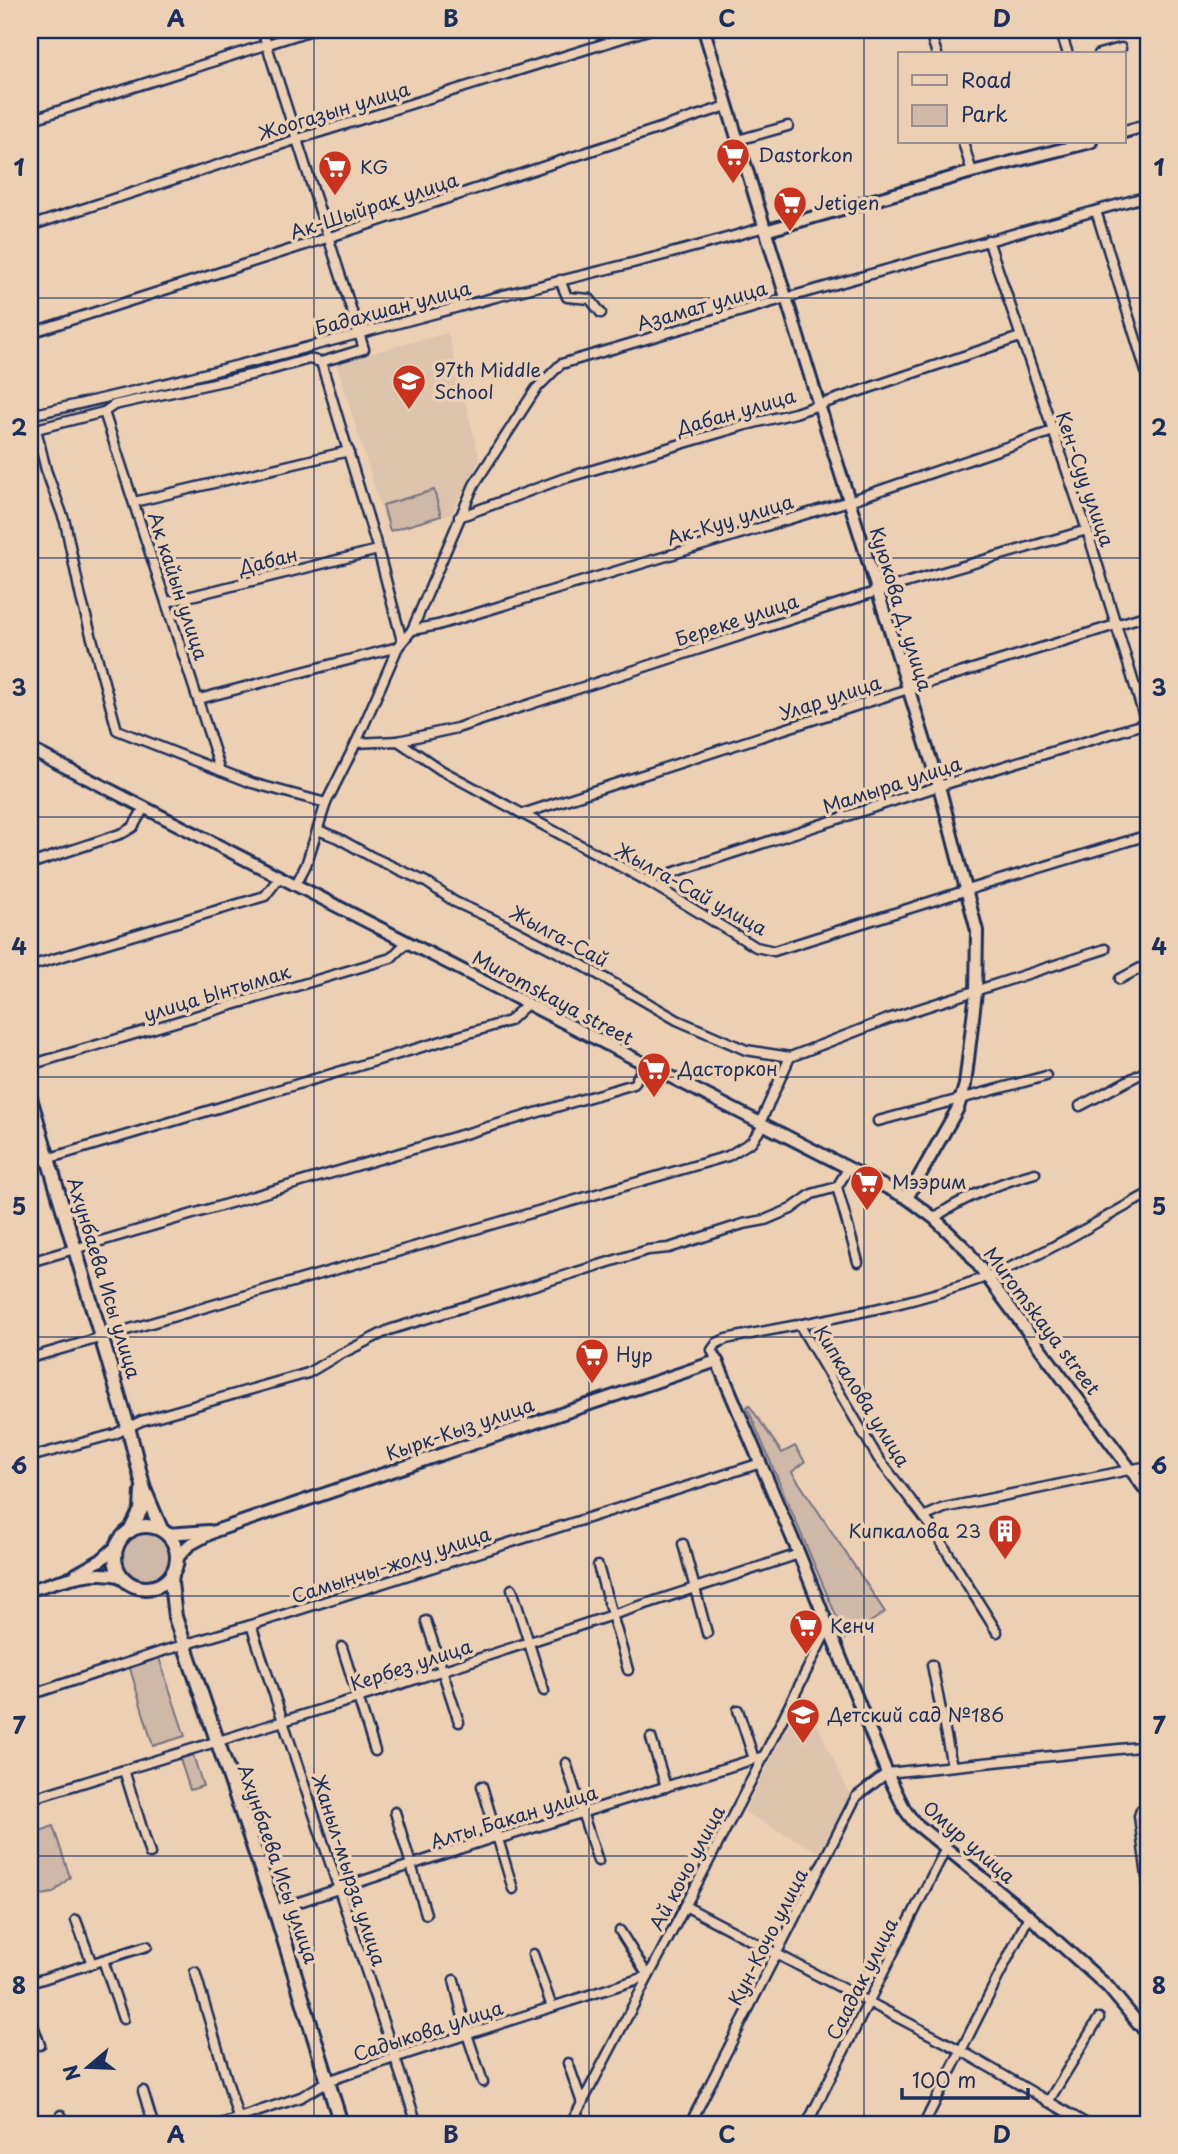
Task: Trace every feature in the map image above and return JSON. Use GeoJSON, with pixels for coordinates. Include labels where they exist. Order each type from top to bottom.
{"type":"FeatureCollection","features":[{"type":"Feature","properties":{"kind":"main road","name":"Ахунбаева Исы улица"},"geometry":{"type":"LineString","coordinates":[[30,1098],[148,1501],[164,1532]]}},
{"type":"Feature","properties":{"kind":"main road","name":"Ахунбаева Исы улица"},"geometry":{"type":"LineString","coordinates":[[130,1531],[141,1510],[139,1469]]}},
{"type":"Feature","properties":{"kind":"main road"},"geometry":{"type":"LineString","coordinates":[[144,1526],[164,1532],[175,1544],[177,1557],[172,1574],[163,1584],[149,1588],[135,1586],[123,1577],[116,1564],[118,1545],[130,1531],[144,1526]]}},
{"type":"Feature","properties":{"kind":"main road","name":"Ахунбаева Исы улица"},"geometry":{"type":"LineString","coordinates":[[172,1574],[175,1617],[275,1910],[341,2124]]}},
{"type":"Feature","properties":{"kind":"main road","name":"Ахунбаева Исы улица"},"geometry":{"type":"LineString","coordinates":[[149,1588],[175,1617]]}},
{"type":"Feature","properties":{"kind":"street"},"geometry":{"type":"LineString","coordinates":[[262,30],[364,349],[321,362],[309,359],[255,374],[114,405],[104,412],[36,429],[46,470],[65,522],[81,598],[117,730],[252,783],[326,803]]}},
{"type":"Feature","properties":{"kind":"street"},"geometry":{"type":"LineString","coordinates":[[30,120],[312,30]]}},
{"type":"Feature","properties":{"kind":"street","name":"Жоогазын улица"},"geometry":{"type":"LineString","coordinates":[[30,226],[298,138],[648,30]]}},
{"type":"Feature","properties":{"kind":"street","name":"Куюкова Д. улица"},"geometry":{"type":"LineString","coordinates":[[704,30],[939,786],[977,931],[976,992],[965,1086],[958,1108],[907,1198]]}},
{"type":"Feature","properties":{"kind":"street"},"geometry":{"type":"LineString","coordinates":[[929,30],[936,52]]}},
{"type":"Feature","properties":{"kind":"street"},"geometry":{"type":"LineString","coordinates":[[1060,30],[1067,52]]}},
{"type":"Feature","properties":{"kind":"street"},"geometry":{"type":"LineString","coordinates":[[1106,52],[1121,48]]}},
{"type":"Feature","properties":{"kind":"street","name":"Ак-Шыйрак улица"},"geometry":{"type":"LineString","coordinates":[[30,333],[727,106]]}},
{"type":"Feature","properties":{"kind":"street"},"geometry":{"type":"LineString","coordinates":[[1126,131],[1148,125]]}},
{"type":"Feature","properties":{"kind":"street"},"geometry":{"type":"LineString","coordinates":[[738,140],[788,126]]}},
{"type":"Feature","properties":{"kind":"street"},"geometry":{"type":"LineString","coordinates":[[964,144],[972,172]]}},
{"type":"Feature","properties":{"kind":"street"},"geometry":{"type":"LineString","coordinates":[[765,229],[1083,144]]}},
{"type":"Feature","properties":{"kind":"street","name":"Азамат улица"},"geometry":{"type":"LineString","coordinates":[[400,644],[412,630],[474,485],[536,389],[561,364],[1148,196]]}},
{"type":"Feature","properties":{"kind":"street"},"geometry":{"type":"LineString","coordinates":[[1096,211],[1148,379]]}},
{"type":"Feature","properties":{"kind":"street","name":"Бадахшан улица"},"geometry":{"type":"LineString","coordinates":[[30,415],[562,286],[765,229]]}},
{"type":"Feature","properties":{"kind":"street","name":"Кен-Суу улица"},"geometry":{"type":"LineString","coordinates":[[988,240],[1087,530],[1147,726]]}},
{"type":"Feature","properties":{"kind":"street"},"geometry":{"type":"LineString","coordinates":[[562,286],[567,297],[590,299],[601,313]]}},
{"type":"Feature","properties":{"kind":"street","name":"Дабан улица"},"geometry":{"type":"LineString","coordinates":[[459,517],[562,479],[795,413],[1020,337]]}},
{"type":"Feature","properties":{"kind":"street"},"geometry":{"type":"LineString","coordinates":[[295,886],[306,864],[326,803],[400,644],[378,550],[321,362]]}},
{"type":"Feature","properties":{"kind":"street","name":"Ак кайын улица"},"geometry":{"type":"LineString","coordinates":[[104,412],[221,771]]}},
{"type":"Feature","properties":{"kind":"street","name":"Ак-Куу улица"},"geometry":{"type":"LineString","coordinates":[[412,630],[438,625],[849,501],[1053,431]]}},
{"type":"Feature","properties":{"kind":"street"},"geometry":{"type":"LineString","coordinates":[[134,502],[349,451]]}},
{"type":"Feature","properties":{"kind":"street","name":"Береке улица"},"geometry":{"type":"LineString","coordinates":[[398,741],[457,728],[878,591],[1087,530]]}},
{"type":"Feature","properties":{"kind":"street","name":"Дабан"},"geometry":{"type":"LineString","coordinates":[[167,602],[378,550]]}},
{"type":"Feature","properties":{"kind":"street","name":"Улар улица"},"geometry":{"type":"LineString","coordinates":[[522,814],[908,689],[1148,615]]}},
{"type":"Feature","properties":{"kind":"street"},"geometry":{"type":"LineString","coordinates":[[199,699],[400,644]]}},
{"type":"Feature","properties":{"kind":"street","name":"Мамыра улица"},"geometry":{"type":"LineString","coordinates":[[648,881],[939,786],[1147,726]]}},
{"type":"Feature","properties":{"kind":"street"},"geometry":{"type":"LineString","coordinates":[[356,743],[398,741]]}},
{"type":"Feature","properties":{"kind":"street","name":"Жылга-Сай улица"},"geometry":{"type":"LineString","coordinates":[[398,741],[441,770],[648,881],[756,947],[774,951],[1148,835]]}},
{"type":"Feature","properties":{"kind":"street","name":"Muromskaya street"},"geometry":{"type":"LineString","coordinates":[[30,749],[907,1198],[934,1218],[967,1250],[1148,1493]]}},
{"type":"Feature","properties":{"kind":"street"},"geometry":{"type":"LineString","coordinates":[[30,864],[123,833],[133,827],[144,808]]}},
{"type":"Feature","properties":{"kind":"street","name":"Жылга-Сай"},"geometry":{"type":"LineString","coordinates":[[317,830],[426,882],[454,902],[582,965],[677,1020],[746,1050],[790,1057]]}},
{"type":"Feature","properties":{"kind":"street"},"geometry":{"type":"LineString","coordinates":[[30,967],[265,896],[279,878]]}},
{"type":"Feature","properties":{"kind":"street","name":"улица Ынтымак"},"geometry":{"type":"LineString","coordinates":[[30,1065],[391,958],[407,942]]}},
{"type":"Feature","properties":{"kind":"street"},"geometry":{"type":"LineString","coordinates":[[30,1358],[728,1156],[751,1142],[762,1124],[790,1057],[888,1019],[1105,949]]}},
{"type":"Feature","properties":{"kind":"street"},"geometry":{"type":"LineString","coordinates":[[1120,979],[1148,964]]}},
{"type":"Feature","properties":{"kind":"street"},"geometry":{"type":"LineString","coordinates":[[30,1164],[509,1021],[527,1004]]}},
{"type":"Feature","properties":{"kind":"street"},"geometry":{"type":"LineString","coordinates":[[30,1262],[634,1084],[643,1065]]}},
{"type":"Feature","properties":{"kind":"street"},"geometry":{"type":"LineString","coordinates":[[1080,1106],[1148,1070]]}},
{"type":"Feature","properties":{"kind":"street"},"geometry":{"type":"LineString","coordinates":[[878,1121],[1046,1076]]}},
{"type":"Feature","properties":{"kind":"street"},"geometry":{"type":"LineString","coordinates":[[30,1457],[115,1434],[141,1421],[308,1373],[389,1331],[648,1250],[669,1248],[743,1224],[765,1220],[791,1209],[812,1194],[837,1187],[848,1169]]}},
{"type":"Feature","properties":{"kind":"street"},"geometry":{"type":"LineString","coordinates":[[934,1218],[955,1203],[984,1190],[1035,1173]]}},
{"type":"Feature","properties":{"kind":"street"},"geometry":{"type":"LineString","coordinates":[[837,1187],[858,1262]]}},
{"type":"Feature","properties":{"kind":"street"},"geometry":{"type":"LineString","coordinates":[[717,1362],[712,1350],[726,1339],[912,1300],[988,1277],[1077,1235],[1148,1194]]}},
{"type":"Feature","properties":{"kind":"street","name":"Кипкалова улица"},"geometry":{"type":"LineString","coordinates":[[799,1324],[878,1458],[949,1552],[997,1632]]}},
{"type":"Feature","properties":{"kind":"street","name":"Омур улица"},"geometry":{"type":"LineString","coordinates":[[717,1362],[829,1626],[887,1773],[905,1810],[914,1822],[1029,1916],[1108,1987],[1148,2035]]}},
{"type":"Feature","properties":{"kind":"street","name":"Кырк-Кыз улица"},"geometry":{"type":"LineString","coordinates":[[177,1557],[189,1545],[215,1531],[717,1362]]}},
{"type":"Feature","properties":{"kind":"street","name":"Самынчы-жолу улица"},"geometry":{"type":"LineString","coordinates":[[30,1695],[761,1463]]}},
{"type":"Feature","properties":{"kind":"street"},"geometry":{"type":"LineString","coordinates":[[924,1517],[944,1508],[1148,1466]]}},
{"type":"Feature","properties":{"kind":"street","name":"Кырк-Кыз улица"},"geometry":{"type":"LineString","coordinates":[[164,1532],[215,1531]]}},
{"type":"Feature","properties":{"kind":"street"},"geometry":{"type":"LineString","coordinates":[[683,1544],[708,1633]]}},
{"type":"Feature","properties":{"kind":"street"},"geometry":{"type":"LineString","coordinates":[[30,1590],[71,1577],[101,1560],[118,1545]]}},
{"type":"Feature","properties":{"kind":"street","name":"Кербез улица"},"geometry":{"type":"LineString","coordinates":[[30,1799],[358,1698],[799,1554]]}},
{"type":"Feature","properties":{"kind":"street"},"geometry":{"type":"LineString","coordinates":[[598,1566],[628,1670]]}},
{"type":"Feature","properties":{"kind":"street"},"geometry":{"type":"LineString","coordinates":[[71,1577],[104,1574],[123,1577]]}},
{"type":"Feature","properties":{"kind":"street"},"geometry":{"type":"LineString","coordinates":[[512,1589],[544,1691]]}},
{"type":"Feature","properties":{"kind":"street"},"geometry":{"type":"LineString","coordinates":[[426,1621],[459,1722]]}},
{"type":"Feature","properties":{"kind":"street","name":"Жаныл-мырза улица"},"geometry":{"type":"LineString","coordinates":[[251,1625],[416,2124]]}},
{"type":"Feature","properties":{"kind":"street","name":"Ай кочо улица"},"geometry":{"type":"LineString","coordinates":[[571,2124],[829,1626]]}},
{"type":"Feature","properties":{"kind":"street"},"geometry":{"type":"LineString","coordinates":[[342,1647],[375,1751]]}},
{"type":"Feature","properties":{"kind":"street"},"geometry":{"type":"LineString","coordinates":[[932,1665],[952,1766]]}},
{"type":"Feature","properties":{"kind":"street"},"geometry":{"type":"LineString","coordinates":[[738,1710],[754,1759]]}},
{"type":"Feature","properties":{"kind":"street"},"geometry":{"type":"LineString","coordinates":[[650,1738],[666,1787]]}},
{"type":"Feature","properties":{"kind":"street"},"geometry":{"type":"LineString","coordinates":[[887,1773],[1148,1746]]}},
{"type":"Feature","properties":{"kind":"street","name":"Алты Бакан улица"},"geometry":{"type":"LineString","coordinates":[[275,1910],[498,1837],[764,1756]]}},
{"type":"Feature","properties":{"kind":"street"},"geometry":{"type":"LineString","coordinates":[[566,1763],[598,1861]]}},
{"type":"Feature","properties":{"kind":"street"},"geometry":{"type":"LineString","coordinates":[[124,1770],[150,1854]]}},
{"type":"Feature","properties":{"kind":"street","name":"Кун-Кочо улица"},"geometry":{"type":"LineString","coordinates":[[690,2124],[856,1797],[887,1773]]}},
{"type":"Feature","properties":{"kind":"street"},"geometry":{"type":"LineString","coordinates":[[482,1786],[513,1889]]}},
{"type":"Feature","properties":{"kind":"street"},"geometry":{"type":"LineString","coordinates":[[1148,1807],[1141,1811],[1139,1816],[1148,1884]]}},
{"type":"Feature","properties":{"kind":"street"},"geometry":{"type":"LineString","coordinates":[[395,1812],[426,1914]]}},
{"type":"Feature","properties":{"kind":"street","name":"Саадак улица"},"geometry":{"type":"LineString","coordinates":[[807,2124],[946,1848]]}},
{"type":"Feature","properties":{"kind":"street"},"geometry":{"type":"LineString","coordinates":[[685,1906],[960,2050],[1087,2124]]}},
{"type":"Feature","properties":{"kind":"street"},"geometry":{"type":"LineString","coordinates":[[924,2124],[1029,1916]]}},
{"type":"Feature","properties":{"kind":"street"},"geometry":{"type":"LineString","coordinates":[[76,1920],[92,1964]]}},
{"type":"Feature","properties":{"kind":"street"},"geometry":{"type":"LineString","coordinates":[[620,1931],[648,1976]]}},
{"type":"Feature","properties":{"kind":"street"},"geometry":{"type":"LineString","coordinates":[[30,1983],[147,1946]]}},
{"type":"Feature","properties":{"kind":"street"},"geometry":{"type":"LineString","coordinates":[[533,1954],[552,2007]]}},
{"type":"Feature","properties":{"kind":"street"},"geometry":{"type":"LineString","coordinates":[[103,1960],[123,2019]]}},
{"type":"Feature","properties":{"kind":"street"},"geometry":{"type":"LineString","coordinates":[[194,1972],[239,2122]]}},
{"type":"Feature","properties":{"kind":"street","name":"Садыкова улица"},"geometry":{"type":"LineString","coordinates":[[220,2124],[239,2122],[301,2098],[328,2081],[394,2057],[648,1976]]}},
{"type":"Feature","properties":{"kind":"street"},"geometry":{"type":"LineString","coordinates":[[454,1980],[467,2034],[483,2082]]}},
{"type":"Feature","properties":{"kind":"street"},"geometry":{"type":"LineString","coordinates":[[30,2017],[40,2045]]}},
{"type":"Feature","properties":{"kind":"street"},"geometry":{"type":"LineString","coordinates":[[1048,2102],[1099,2018]]}},
{"type":"Feature","properties":{"kind":"street"},"geometry":{"type":"LineString","coordinates":[[568,2063],[582,2104]]}},
{"type":"Feature","properties":{"kind":"street"},"geometry":{"type":"LineString","coordinates":[[143,2091],[153,2124]]}},
{"type":"Feature","properties":{"kind":"street"},"geometry":{"type":"LineString","coordinates":[[61,2115],[64,2124]]}},
{"type":"Feature","properties":{"kind":"shaded area","name":"97th Middle School"},"geometry":{"type":"Polygon","coordinates":[[[448,333],[480,460],[451,514],[388,531],[336,362],[448,333]]]}},
{"type":"Feature","properties":{"kind":"shaded area","name":"Детский сад №186"},"geometry":{"type":"Polygon","coordinates":[[[804,1696],[850,1795],[821,1853],[744,1812],[804,1696]]]}},
{"type":"Feature","properties":{"kind":"green space"},"geometry":{"type":"Polygon","coordinates":[[[434,490],[441,516],[390,531],[383,505],[434,490]]]}},
{"type":"Feature","properties":{"kind":"green space"},"geometry":{"type":"Polygon","coordinates":[[[749,1405],[782,1453],[795,1446],[805,1462],[792,1472],[885,1612],[846,1639],[747,1407],[749,1405]]]}},
{"type":"Feature","properties":{"kind":"green space"},"geometry":{"type":"Polygon","coordinates":[[[146,1532],[164,1539],[171,1557],[164,1575],[146,1582],[128,1575],[121,1557],[128,1539],[146,1532]]]}},
{"type":"Feature","properties":{"kind":"green space"},"geometry":{"type":"Polygon","coordinates":[[[158,1655],[185,1736],[153,1746],[129,1665],[158,1655]]]}},
{"type":"Feature","properties":{"kind":"green space"},"geometry":{"type":"Polygon","coordinates":[[[193,1755],[203,1786],[190,1790],[180,1759],[193,1755]]]}},
{"type":"Feature","properties":{"kind":"green space"},"geometry":{"type":"Polygon","coordinates":[[[53,1826],[70,1877],[53,1893],[42,1895],[32,1879],[30,1880],[30,1835],[53,1826]]]}},
{"type":"Feature","properties":{"kind":"place","name":"Dastorkon"},"geometry":{"type":"Point","coordinates":[733,185]}},
{"type":"Feature","properties":{"kind":"place","name":"KG"},"geometry":{"type":"Point","coordinates":[335,197]}},
{"type":"Feature","properties":{"kind":"place","name":"Jetigen"},"geometry":{"type":"Point","coordinates":[790,233]}},
{"type":"Feature","properties":{"kind":"place","name":"97th Middle School"},"geometry":{"type":"Point","coordinates":[409,411]}},
{"type":"Feature","properties":{"kind":"place","name":"Дасторкон"},"geometry":{"type":"Point","coordinates":[654,1099]}},
{"type":"Feature","properties":{"kind":"place","name":"Мээрим"},"geometry":{"type":"Point","coordinates":[867,1212]}},
{"type":"Feature","properties":{"kind":"place","name":"Нур"},"geometry":{"type":"Point","coordinates":[592,1385]}},
{"type":"Feature","properties":{"kind":"place","name":"Кипкалова 23"},"geometry":{"type":"Point","coordinates":[1005,1561]}},
{"type":"Feature","properties":{"kind":"place","name":"Кенч"},"geometry":{"type":"Point","coordinates":[806,1656]}},
{"type":"Feature","properties":{"kind":"place","name":"Детский сад №186"},"geometry":{"type":"Point","coordinates":[803,1745]}}]}
